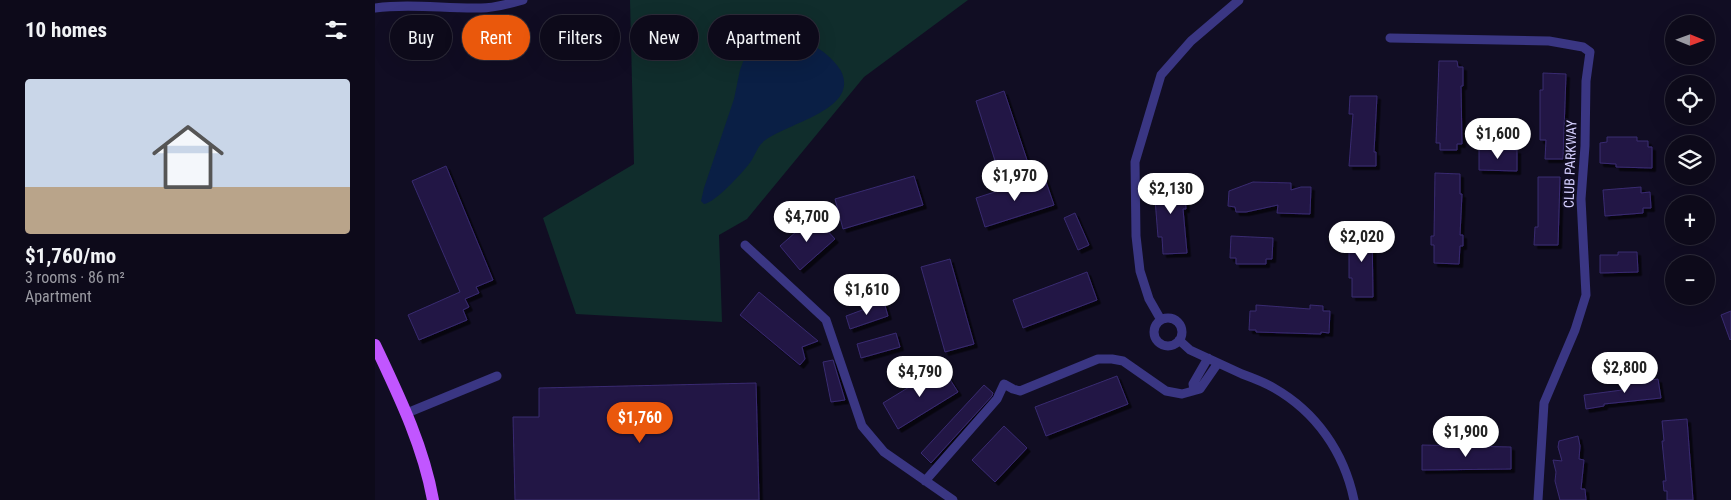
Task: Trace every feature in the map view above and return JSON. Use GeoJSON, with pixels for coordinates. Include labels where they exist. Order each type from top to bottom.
{"type":"FeatureCollection","features":[{"type":"Feature","properties":{"kind":"main road"},"geometry":{"type":"LineString","coordinates":[[377,352],[407,413],[429,475],[433,500]]}},
{"type":"Feature","properties":{"kind":"street"},"geometry":{"type":"LineString","coordinates":[[375,8],[398,6],[482,8],[501,6],[523,0]]}},
{"type":"Feature","properties":{"kind":"street"},"geometry":{"type":"LineString","coordinates":[[1161,320],[1149,299],[1140,271],[1136,236],[1135,162],[1161,75],[1191,42],[1239,0]]}},
{"type":"Feature","properties":{"kind":"street","name":"CLUB PARKWAY"},"geometry":{"type":"LineString","coordinates":[[1390,38],[1549,41],[1583,47],[1590,52],[1586,81],[1585,146],[1581,199],[1586,295],[1575,330],[1544,403],[1538,500]]}},
{"type":"Feature","properties":{"kind":"street"},"geometry":{"type":"LineString","coordinates":[[745,245],[827,320],[862,426],[884,452],[953,500]]}},
{"type":"Feature","properties":{"kind":"street"},"geometry":{"type":"LineString","coordinates":[[1170,318],[1179,323],[1183,334],[1178,344],[1167,347],[1157,342],[1154,331],[1161,320],[1170,318]]}},
{"type":"Feature","properties":{"kind":"street"},"geometry":{"type":"LineString","coordinates":[[1179,340],[1190,350],[1273,386],[1296,402],[1317,422],[1334,446],[1344,466],[1354,500]]}},
{"type":"Feature","properties":{"kind":"street"},"geometry":{"type":"LineString","coordinates":[[925,481],[997,399],[1004,384],[1013,390],[1020,391],[1098,359],[1112,358],[1129,365],[1166,391],[1182,394],[1200,388],[1218,363]]}},
{"type":"Feature","properties":{"kind":"street"},"geometry":{"type":"LineString","coordinates":[[1193,390],[1193,384],[1208,358]]}},
{"type":"Feature","properties":{"kind":"street"},"geometry":{"type":"LineString","coordinates":[[407,413],[497,376]]}},
{"type":"Feature","properties":{"kind":"green space"},"geometry":{"type":"Polygon","coordinates":[[[630,0],[968,0],[864,77],[747,219],[719,235],[722,322],[576,314],[543,218],[634,164],[631,60],[698,60],[698,15],[630,15],[630,0]]]}},
{"type":"Feature","properties":{"kind":"water"},"geometry":{"type":"Polygon","coordinates":[[[819,49],[841,71],[844,85],[839,97],[829,107],[770,137],[761,144],[751,162],[735,180],[715,199],[704,204],[701,201],[704,188],[734,99],[744,60],[819,60],[819,49]]]}},
{"type":"Feature","properties":{"kind":"building"},"geometry":{"type":"Polygon","coordinates":[[[1439,61],[1457,61],[1458,67],[1463,67],[1463,86],[1461,86],[1462,144],[1457,144],[1457,150],[1440,150],[1440,143],[1436,143],[1439,61]]]}},
{"type":"Feature","properties":{"kind":"building"},"geometry":{"type":"Polygon","coordinates":[[[1543,73],[1566,74],[1563,159],[1545,159],[1546,140],[1540,140],[1540,90],[1543,90],[1543,73]]]}},
{"type":"Feature","properties":{"kind":"building"},"geometry":{"type":"Polygon","coordinates":[[[1004,91],[1027,160],[998,170],[976,101],[1004,91]]]}},
{"type":"Feature","properties":{"kind":"building"},"geometry":{"type":"Polygon","coordinates":[[[1350,96],[1377,96],[1374,152],[1376,152],[1376,166],[1349,166],[1353,114],[1349,114],[1350,96]]]}},
{"type":"Feature","properties":{"kind":"building"},"geometry":{"type":"Polygon","coordinates":[[[1607,137],[1637,137],[1637,141],[1648,141],[1648,147],[1652,147],[1652,168],[1616,167],[1616,164],[1600,163],[1600,143],[1607,142],[1607,137]]]}},
{"type":"Feature","properties":{"kind":"building"},"geometry":{"type":"Polygon","coordinates":[[[1479,149],[1517,150],[1517,171],[1479,170],[1479,149]]]}},
{"type":"Feature","properties":{"kind":"building"},"geometry":{"type":"Polygon","coordinates":[[[446,166],[493,280],[476,287],[479,293],[465,299],[469,307],[463,310],[467,320],[419,340],[408,315],[460,292],[412,181],[446,166]]]}},
{"type":"Feature","properties":{"kind":"building"},"geometry":{"type":"Polygon","coordinates":[[[1435,173],[1460,174],[1460,194],[1462,194],[1460,235],[1463,235],[1463,246],[1460,246],[1459,264],[1434,263],[1434,245],[1431,245],[1431,236],[1434,236],[1435,173]]]}},
{"type":"Feature","properties":{"kind":"building"},"geometry":{"type":"Polygon","coordinates":[[[914,176],[923,205],[843,229],[835,199],[914,176]]]}},
{"type":"Feature","properties":{"kind":"building"},"geometry":{"type":"Polygon","coordinates":[[[1044,176],[1054,205],[985,227],[976,198],[1044,176]]]}},
{"type":"Feature","properties":{"kind":"building"},"geometry":{"type":"Polygon","coordinates":[[[1180,177],[1182,195],[1185,195],[1186,209],[1183,209],[1187,253],[1163,254],[1162,237],[1158,237],[1155,179],[1180,177]]]}},
{"type":"Feature","properties":{"kind":"building"},"geometry":{"type":"Polygon","coordinates":[[[1538,177],[1560,177],[1558,245],[1534,245],[1535,227],[1538,227],[1538,177]]]}},
{"type":"Feature","properties":{"kind":"building"},"geometry":{"type":"Polygon","coordinates":[[[1253,182],[1291,183],[1291,190],[1311,187],[1310,214],[1277,213],[1278,205],[1246,212],[1236,212],[1235,207],[1228,206],[1229,191],[1253,182]]]}},
{"type":"Feature","properties":{"kind":"building"},"geometry":{"type":"Polygon","coordinates":[[[1641,187],[1641,193],[1650,192],[1651,208],[1643,208],[1643,213],[1605,216],[1603,190],[1641,187]]]}},
{"type":"Feature","properties":{"kind":"building"},"geometry":{"type":"Polygon","coordinates":[[[1075,213],[1089,245],[1078,250],[1064,218],[1075,213]]]}},
{"type":"Feature","properties":{"kind":"building"},"geometry":{"type":"Polygon","coordinates":[[[814,216],[835,239],[800,270],[780,246],[814,216]]]}},
{"type":"Feature","properties":{"kind":"building"},"geometry":{"type":"Polygon","coordinates":[[[1353,227],[1372,227],[1373,297],[1352,297],[1352,278],[1349,278],[1349,248],[1353,248],[1353,227]]]}},
{"type":"Feature","properties":{"kind":"building"},"geometry":{"type":"Polygon","coordinates":[[[1231,236],[1273,238],[1272,259],[1266,259],[1266,264],[1236,264],[1236,258],[1230,258],[1231,236]]]}},
{"type":"Feature","properties":{"kind":"building"},"geometry":{"type":"Polygon","coordinates":[[[1618,252],[1637,252],[1638,272],[1600,273],[1600,255],[1618,255],[1618,252]]]}},
{"type":"Feature","properties":{"kind":"building"},"geometry":{"type":"Polygon","coordinates":[[[950,259],[974,344],[945,352],[921,267],[950,259]]]}},
{"type":"Feature","properties":{"kind":"building"},"geometry":{"type":"Polygon","coordinates":[[[1087,272],[1097,300],[1023,328],[1013,300],[1087,272]]]}},
{"type":"Feature","properties":{"kind":"building"},"geometry":{"type":"Polygon","coordinates":[[[759,292],[818,341],[802,347],[805,359],[800,365],[740,315],[759,292]]]}},
{"type":"Feature","properties":{"kind":"building"},"geometry":{"type":"Polygon","coordinates":[[[884,302],[888,316],[850,329],[846,316],[884,302]]]}},
{"type":"Feature","properties":{"kind":"building"},"geometry":{"type":"Polygon","coordinates":[[[1256,305],[1310,309],[1310,305],[1323,306],[1323,311],[1330,311],[1329,333],[1256,332],[1256,330],[1249,330],[1250,311],[1256,311],[1256,305]]]}},
{"type":"Feature","properties":{"kind":"building"},"geometry":{"type":"Polygon","coordinates":[[[1731,311],[1731,339],[1730,340],[1721,315],[1731,311]]]}},
{"type":"Feature","properties":{"kind":"building"},"geometry":{"type":"Polygon","coordinates":[[[896,333],[900,347],[861,358],[857,344],[896,333]]]}},
{"type":"Feature","properties":{"kind":"building"},"geometry":{"type":"Polygon","coordinates":[[[833,360],[845,400],[831,402],[823,362],[833,360]]]}},
{"type":"Feature","properties":{"kind":"building"},"geometry":{"type":"Polygon","coordinates":[[[942,367],[958,392],[898,429],[883,403],[942,367]]]}},
{"type":"Feature","properties":{"kind":"building"},"geometry":{"type":"Polygon","coordinates":[[[1117,376],[1128,404],[1046,436],[1035,407],[1117,376]]]}},
{"type":"Feature","properties":{"kind":"building"},"geometry":{"type":"Polygon","coordinates":[[[1658,379],[1661,398],[1604,404],[1604,406],[1586,409],[1584,395],[1622,390],[1621,384],[1658,379]]]}},
{"type":"Feature","properties":{"kind":"building"},"geometry":{"type":"Polygon","coordinates":[[[756,383],[759,500],[515,500],[513,417],[539,417],[539,388],[756,383]]]}},
{"type":"Feature","properties":{"kind":"building"},"geometry":{"type":"Polygon","coordinates":[[[984,385],[993,393],[992,396],[931,463],[921,453],[984,385]]]}},
{"type":"Feature","properties":{"kind":"building"},"geometry":{"type":"Polygon","coordinates":[[[1687,419],[1693,500],[1667,500],[1667,491],[1664,491],[1663,481],[1666,481],[1662,421],[1687,419]]]}},
{"type":"Feature","properties":{"kind":"building"},"geometry":{"type":"Polygon","coordinates":[[[1004,426],[1027,448],[995,482],[972,460],[1004,426]]]}},
{"type":"Feature","properties":{"kind":"building"},"geometry":{"type":"Polygon","coordinates":[[[1578,436],[1580,446],[1579,459],[1584,460],[1581,489],[1585,489],[1586,500],[1560,500],[1555,481],[1556,472],[1553,460],[1562,461],[1558,447],[1559,441],[1578,436]]]}},
{"type":"Feature","properties":{"kind":"building"},"geometry":{"type":"Polygon","coordinates":[[[1422,445],[1511,447],[1511,469],[1422,470],[1422,445]]]}}]}
